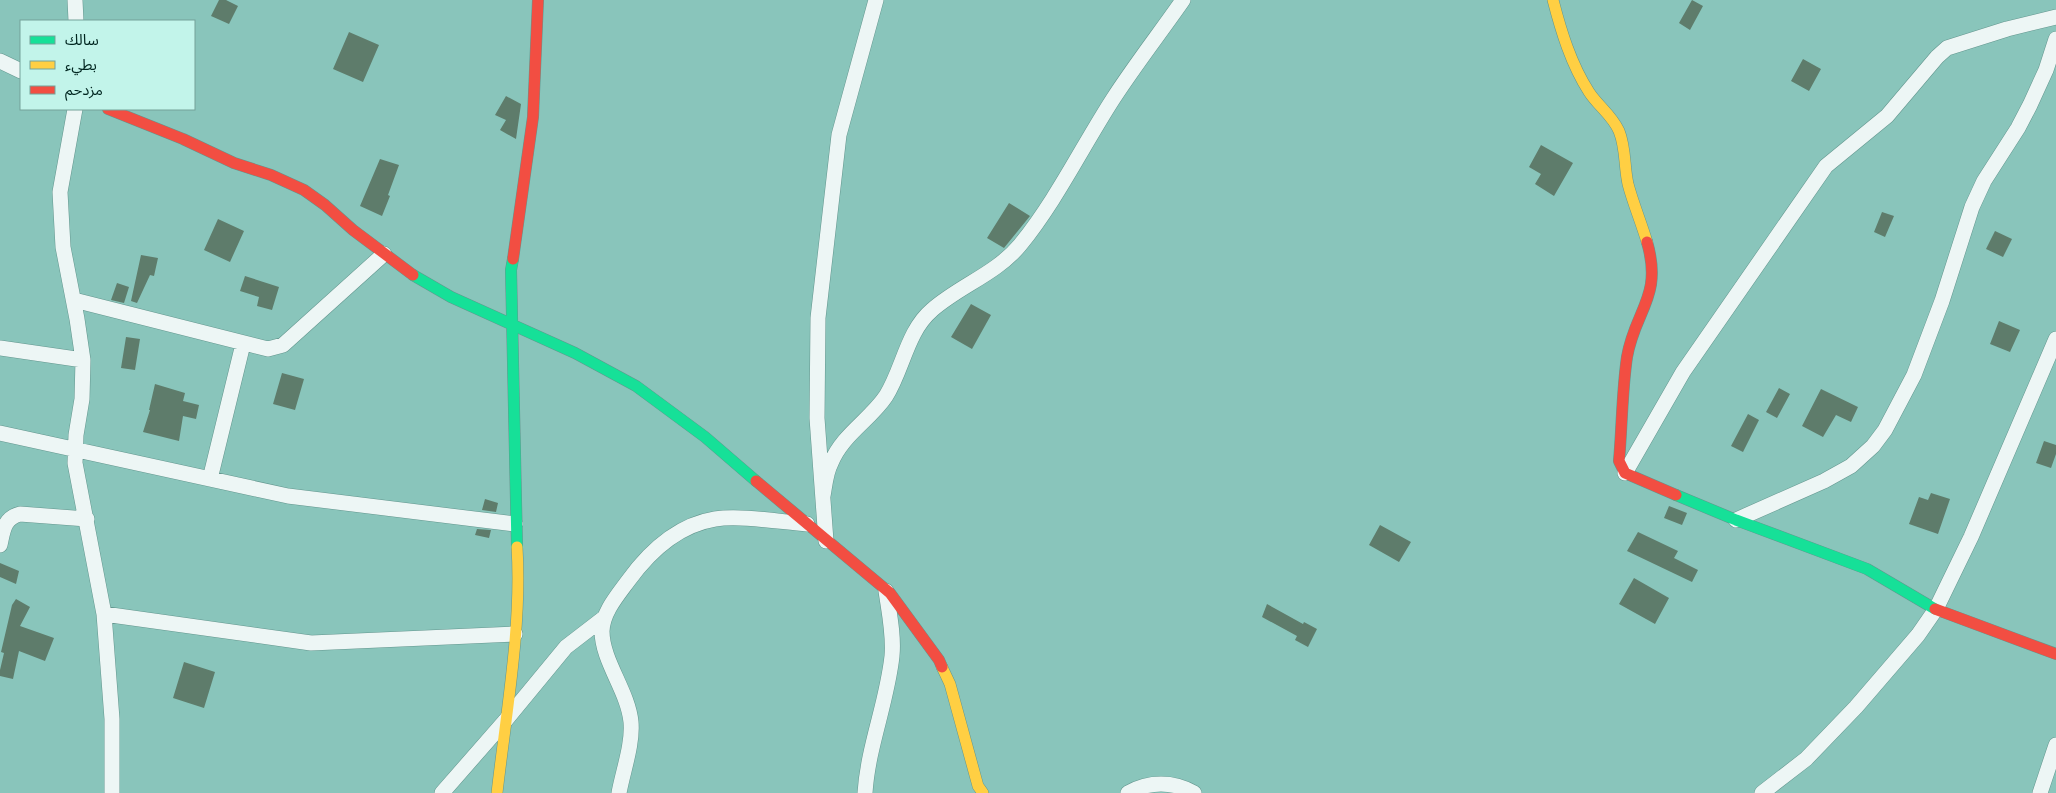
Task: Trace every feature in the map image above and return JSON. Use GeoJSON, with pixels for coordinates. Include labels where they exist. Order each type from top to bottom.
{"type":"FeatureCollection","features":[{"type":"Feature","properties":{"kind":"street"},"geometry":{"type":"LineString","coordinates":[[75,0],[76,20]]}},
{"type":"Feature","properties":{"kind":"street"},"geometry":{"type":"LineString","coordinates":[[497,793],[515,634],[519,580],[515,524],[511,270],[534,117],[538,0]]}},
{"type":"Feature","properties":{"kind":"street"},"geometry":{"type":"LineString","coordinates":[[826,541],[816,418],[818,318],[839,135],[876,0]]}},
{"type":"Feature","properties":{"kind":"street"},"geometry":{"type":"LineString","coordinates":[[823,496],[830,463],[850,434],[876,409],[886,395],[919,325],[941,302],[1002,263],[1019,246],[1041,216],[1114,97],[1183,0]]}},
{"type":"Feature","properties":{"kind":"street"},"geometry":{"type":"LineString","coordinates":[[1553,0],[1567,46],[1582,79],[1590,93],[1613,119],[1620,132],[1628,182],[1651,260],[1652,281],[1650,293],[1627,358],[1619,461],[1625,473],[1630,477],[1736,520],[1879,574],[1936,608],[2056,654]]}},
{"type":"Feature","properties":{"kind":"street"},"geometry":{"type":"LineString","coordinates":[[1625,473],[1683,372],[1826,166],[1887,116],[1946,48],[2056,17]]}},
{"type":"Feature","properties":{"kind":"street"},"geometry":{"type":"LineString","coordinates":[[1736,520],[1824,481],[1851,466],[1873,446],[1885,430],[1914,375],[1942,301],[1972,207],[1984,181],[2018,128],[2030,105],[2046,70],[2056,39]]}},
{"type":"Feature","properties":{"kind":"street"},"geometry":{"type":"LineString","coordinates":[[0,61],[20,71]]}},
{"type":"Feature","properties":{"kind":"street"},"geometry":{"type":"LineString","coordinates":[[75,110],[60,192],[64,247],[83,360],[82,399],[75,449],[75,463],[104,614],[112,719],[112,793]]}},
{"type":"Feature","properties":{"kind":"street"},"geometry":{"type":"LineString","coordinates":[[110,110],[183,139],[234,163],[271,175],[304,190],[405,270],[451,297],[575,354],[636,386],[705,436],[826,541],[886,590],[910,619],[939,660],[950,684],[978,786],[983,793]]}},
{"type":"Feature","properties":{"kind":"street"},"geometry":{"type":"LineString","coordinates":[[74,300],[268,349],[283,345],[384,254]]}},
{"type":"Feature","properties":{"kind":"street"},"geometry":{"type":"LineString","coordinates":[[1762,793],[1806,758],[1856,707],[1918,635],[1936,608],[1972,537],[2056,339]]}},
{"type":"Feature","properties":{"kind":"street"},"geometry":{"type":"LineString","coordinates":[[210,479],[243,344]]}},
{"type":"Feature","properties":{"kind":"street"},"geometry":{"type":"LineString","coordinates":[[0,348],[83,360]]}},
{"type":"Feature","properties":{"kind":"street"},"geometry":{"type":"LineString","coordinates":[[0,433],[288,496],[515,524]]}},
{"type":"Feature","properties":{"kind":"street"},"geometry":{"type":"LineString","coordinates":[[0,546],[4,525],[12,516],[20,514],[87,519]]}},
{"type":"Feature","properties":{"kind":"street"},"geometry":{"type":"LineString","coordinates":[[619,793],[630,742],[631,723],[627,705],[605,649],[602,632],[605,617],[613,600],[640,564],[668,538],[697,523],[717,518],[807,524]]}},
{"type":"Feature","properties":{"kind":"street"},"geometry":{"type":"LineString","coordinates":[[865,793],[870,756],[887,687],[892,655],[886,590]]}},
{"type":"Feature","properties":{"kind":"street"},"geometry":{"type":"LineString","coordinates":[[104,614],[311,643],[515,634]]}},
{"type":"Feature","properties":{"kind":"street"},"geometry":{"type":"LineString","coordinates":[[442,793],[566,647],[605,617]]}},
{"type":"Feature","properties":{"kind":"street"},"geometry":{"type":"LineString","coordinates":[[2040,793],[2056,746]]}},
{"type":"Feature","properties":{"kind":"street"},"geometry":{"type":"LineString","coordinates":[[1128,793],[1144,786],[1163,788],[1175,785],[1194,793]]}},
{"type":"Feature","properties":{"kind":"building"},"geometry":{"type":"Polygon","coordinates":[[[219,0],[226,0],[238,6],[229,24],[211,16],[219,0]]]}},
{"type":"Feature","properties":{"kind":"building"},"geometry":{"type":"Polygon","coordinates":[[[1692,0],[1703,6],[1690,30],[1679,23],[1692,0]]]}},
{"type":"Feature","properties":{"kind":"building"},"geometry":{"type":"Polygon","coordinates":[[[349,32],[379,45],[363,82],[333,69],[349,32]]]}},
{"type":"Feature","properties":{"kind":"building"},"geometry":{"type":"Polygon","coordinates":[[[1803,59],[1821,69],[1809,91],[1791,81],[1803,59]]]}},
{"type":"Feature","properties":{"kind":"building"},"geometry":{"type":"Polygon","coordinates":[[[506,96],[521,104],[516,139],[500,130],[506,120],[495,115],[506,96]]]}},
{"type":"Feature","properties":{"kind":"building"},"geometry":{"type":"Polygon","coordinates":[[[1541,145],[1573,163],[1554,196],[1535,184],[1541,174],[1529,167],[1541,145]]]}},
{"type":"Feature","properties":{"kind":"building"},"geometry":{"type":"Polygon","coordinates":[[[380,159],[399,165],[382,216],[360,206],[380,159]]]}},
{"type":"Feature","properties":{"kind":"building"},"geometry":{"type":"Polygon","coordinates":[[[1009,203],[1030,216],[1004,248],[987,238],[1009,203]]]}},
{"type":"Feature","properties":{"kind":"building"},"geometry":{"type":"Polygon","coordinates":[[[1882,212],[1894,216],[1885,237],[1874,232],[1882,212]]]}},
{"type":"Feature","properties":{"kind":"building"},"geometry":{"type":"Polygon","coordinates":[[[218,219],[244,231],[230,262],[204,250],[218,219]]]}},
{"type":"Feature","properties":{"kind":"building"},"geometry":{"type":"Polygon","coordinates":[[[1995,231],[2012,239],[2003,257],[1986,249],[1995,231]]]}},
{"type":"Feature","properties":{"kind":"building"},"geometry":{"type":"Polygon","coordinates":[[[141,255],[158,258],[154,276],[150,275],[137,303],[131,301],[141,255]]]}},
{"type":"Feature","properties":{"kind":"building"},"geometry":{"type":"Polygon","coordinates":[[[245,276],[279,287],[272,310],[257,306],[259,297],[240,291],[245,276]]]}},
{"type":"Feature","properties":{"kind":"building"},"geometry":{"type":"Polygon","coordinates":[[[117,283],[129,287],[124,303],[111,300],[117,283]]]}},
{"type":"Feature","properties":{"kind":"building"},"geometry":{"type":"Polygon","coordinates":[[[971,304],[991,315],[972,349],[951,337],[971,304]]]}},
{"type":"Feature","properties":{"kind":"building"},"geometry":{"type":"Polygon","coordinates":[[[1999,321],[2020,330],[2010,352],[1990,344],[1999,321]]]}},
{"type":"Feature","properties":{"kind":"building"},"geometry":{"type":"Polygon","coordinates":[[[126,337],[140,339],[135,370],[121,368],[126,337]]]}},
{"type":"Feature","properties":{"kind":"building"},"geometry":{"type":"Polygon","coordinates":[[[282,373],[304,379],[295,410],[273,404],[282,373]]]}},
{"type":"Feature","properties":{"kind":"building"},"geometry":{"type":"Polygon","coordinates":[[[155,384],[185,393],[183,401],[199,405],[196,419],[183,416],[179,441],[143,432],[155,384]]]}},
{"type":"Feature","properties":{"kind":"building"},"geometry":{"type":"Polygon","coordinates":[[[1779,388],[1790,394],[1777,418],[1766,412],[1779,388]]]}},
{"type":"Feature","properties":{"kind":"building"},"geometry":{"type":"Polygon","coordinates":[[[1821,389],[1858,407],[1851,422],[1836,415],[1823,437],[1802,426],[1821,389]]]}},
{"type":"Feature","properties":{"kind":"building"},"geometry":{"type":"Polygon","coordinates":[[[1748,414],[1759,420],[1743,452],[1731,446],[1748,414]]]}},
{"type":"Feature","properties":{"kind":"building"},"geometry":{"type":"Polygon","coordinates":[[[2044,441],[2056,445],[2056,454],[2051,468],[2036,463],[2044,441]]]}},
{"type":"Feature","properties":{"kind":"building"},"geometry":{"type":"Polygon","coordinates":[[[1931,493],[1950,499],[1938,534],[1909,524],[1919,497],[1928,500],[1931,493]]]}},
{"type":"Feature","properties":{"kind":"building"},"geometry":{"type":"Polygon","coordinates":[[[485,499],[498,503],[496,512],[482,510],[485,499]]]}},
{"type":"Feature","properties":{"kind":"building"},"geometry":{"type":"Polygon","coordinates":[[[1669,506],[1687,513],[1682,525],[1664,518],[1669,506]]]}},
{"type":"Feature","properties":{"kind":"building"},"geometry":{"type":"Polygon","coordinates":[[[1380,525],[1411,542],[1399,562],[1369,545],[1380,525]]]}},
{"type":"Feature","properties":{"kind":"building"},"geometry":{"type":"Polygon","coordinates":[[[477,529],[491,530],[489,538],[475,535],[477,529]]]}},
{"type":"Feature","properties":{"kind":"building"},"geometry":{"type":"Polygon","coordinates":[[[1638,532],[1678,551],[1674,558],[1698,570],[1692,582],[1627,551],[1638,532]]]}},
{"type":"Feature","properties":{"kind":"building"},"geometry":{"type":"Polygon","coordinates":[[[0,563],[19,571],[16,584],[0,577],[0,563]]]}},
{"type":"Feature","properties":{"kind":"building"},"geometry":{"type":"Polygon","coordinates":[[[1634,578],[1669,598],[1655,624],[1619,604],[1634,578]]]}},
{"type":"Feature","properties":{"kind":"building"},"geometry":{"type":"Polygon","coordinates":[[[16,599],[30,607],[20,626],[54,638],[45,661],[19,651],[13,679],[0,676],[0,670],[4,653],[1,652],[12,605],[16,599]]]}},
{"type":"Feature","properties":{"kind":"building"},"geometry":{"type":"Polygon","coordinates":[[[1267,604],[1303,624],[1304,622],[1317,629],[1308,647],[1295,640],[1297,636],[1262,617],[1267,604]]]}},
{"type":"Feature","properties":{"kind":"building"},"geometry":{"type":"Polygon","coordinates":[[[184,662],[215,672],[204,708],[173,698],[184,662]]]}},
{"type":"Feature","properties":{"kind":"traffic: fast"},"geometry":{"type":"LineString","coordinates":[[513,259],[511,270],[517,547]]}},
{"type":"Feature","properties":{"kind":"traffic: fast"},"geometry":{"type":"LineString","coordinates":[[413,275],[451,297],[575,353],[636,386],[705,437],[756,481]]}},
{"type":"Feature","properties":{"kind":"traffic: fast"},"geometry":{"type":"LineString","coordinates":[[1676,495],[1736,520],[1867,569],[1935,609]]}},
{"type":"Feature","properties":{"kind":"traffic: slow"},"geometry":{"type":"LineString","coordinates":[[1553,0],[1563,35],[1577,70],[1589,92],[1613,120],[1619,131],[1623,144],[1628,184],[1647,242]]}},
{"type":"Feature","properties":{"kind":"traffic: slow"},"geometry":{"type":"LineString","coordinates":[[497,793],[515,639],[518,577],[517,547]]}},
{"type":"Feature","properties":{"kind":"traffic: slow"},"geometry":{"type":"LineString","coordinates":[[942,667],[950,684],[978,786],[983,793]]}},
{"type":"Feature","properties":{"kind":"traffic: jam"},"geometry":{"type":"LineString","coordinates":[[513,259],[533,117],[538,0]]}},
{"type":"Feature","properties":{"kind":"traffic: jam"},"geometry":{"type":"LineString","coordinates":[[110,110],[183,139],[234,163],[271,175],[304,190],[413,275]]}},
{"type":"Feature","properties":{"kind":"traffic: jam"},"geometry":{"type":"LineString","coordinates":[[1647,242],[1652,277],[1650,290],[1627,357],[1619,461],[1625,473],[1676,495]]}},
{"type":"Feature","properties":{"kind":"traffic: jam"},"geometry":{"type":"LineString","coordinates":[[756,481],[890,593],[939,660],[942,667]]}},
{"type":"Feature","properties":{"kind":"traffic: jam"},"geometry":{"type":"LineString","coordinates":[[1935,609],[2056,654]]}}]}
